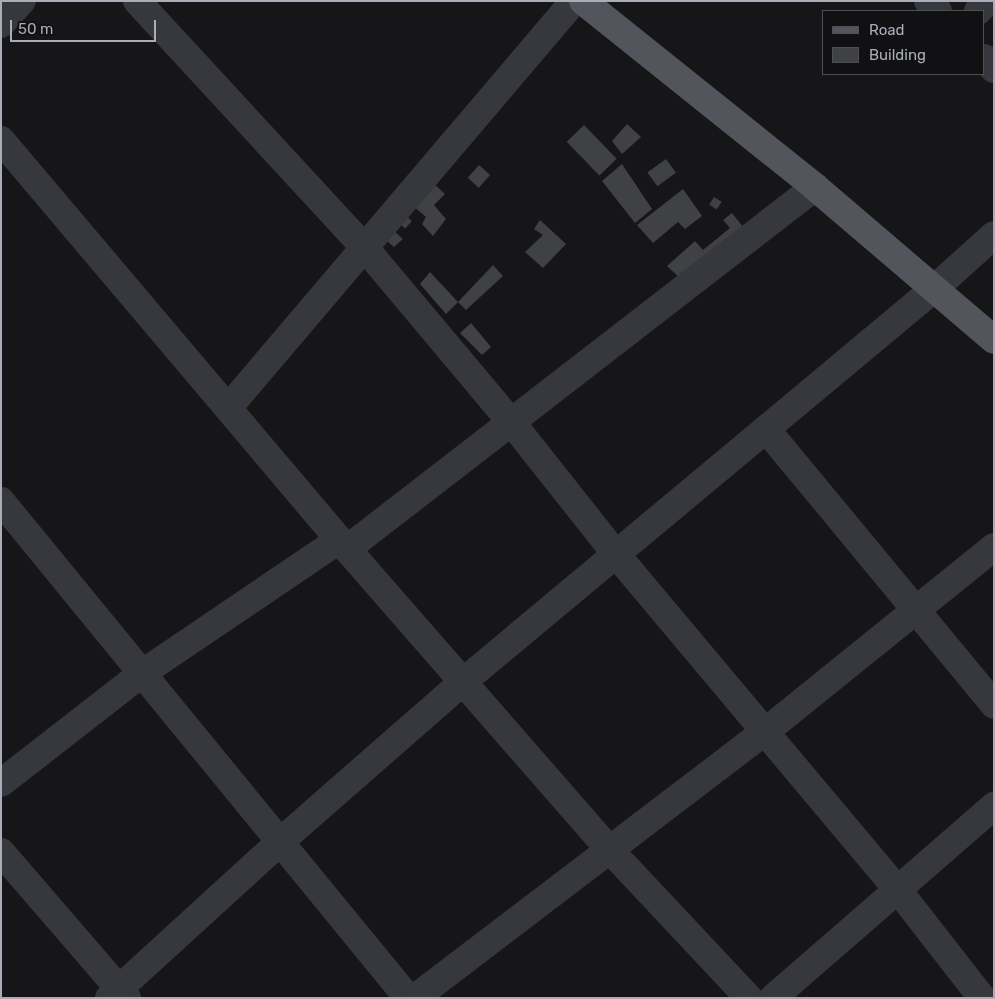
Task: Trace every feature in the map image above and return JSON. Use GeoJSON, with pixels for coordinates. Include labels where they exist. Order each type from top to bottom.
{"type":"FeatureCollection","features":[{"type":"Feature","properties":{"kind":"main road"},"geometry":{"type":"LineString","coordinates":[[583,1],[816,187],[994,340]]}},
{"type":"Feature","properties":{"kind":"street"},"geometry":{"type":"LineString","coordinates":[[1,24],[22,1]]}},
{"type":"Feature","properties":{"kind":"street"},"geometry":{"type":"LineString","coordinates":[[137,1],[365,248],[512,423],[616,553],[898,890],[982,998]]}},
{"type":"Feature","properties":{"kind":"street"},"geometry":{"type":"LineString","coordinates":[[228,408],[574,1]]}},
{"type":"Feature","properties":{"kind":"street"},"geometry":{"type":"LineString","coordinates":[[928,1],[937,10]]}},
{"type":"Feature","properties":{"kind":"street"},"geometry":{"type":"LineString","coordinates":[[979,10],[988,1]]}},
{"type":"Feature","properties":{"kind":"street"},"geometry":{"type":"LineString","coordinates":[[985,59],[994,69]]}},
{"type":"Feature","properties":{"kind":"street"},"geometry":{"type":"LineString","coordinates":[[1,140],[343,544],[609,849],[749,998]]}},
{"type":"Feature","properties":{"kind":"street"},"geometry":{"type":"LineString","coordinates":[[1,783],[141,674],[343,544],[512,423],[816,187]]}},
{"type":"Feature","properties":{"kind":"street"},"geometry":{"type":"LineString","coordinates":[[1,852],[118,995],[281,841],[464,681],[935,288],[994,235]]}},
{"type":"Feature","properties":{"kind":"street"},"geometry":{"type":"LineString","coordinates":[[766,429],[994,705]]}},
{"type":"Feature","properties":{"kind":"street"},"geometry":{"type":"LineString","coordinates":[[1,500],[141,674],[281,841],[408,998]]}},
{"type":"Feature","properties":{"kind":"street"},"geometry":{"type":"LineString","coordinates":[[416,998],[766,730],[994,547]]}},
{"type":"Feature","properties":{"kind":"street"},"geometry":{"type":"LineString","coordinates":[[773,998],[994,806]]}},
{"type":"Feature","properties":{"kind":"building"},"geometry":{"type":"Polygon","coordinates":[[[627,124],[641,137],[622,154],[612,141],[627,124]]]}},
{"type":"Feature","properties":{"kind":"building"},"geometry":{"type":"Polygon","coordinates":[[[584,125],[617,159],[599,175],[567,142],[584,125]]]}},
{"type":"Feature","properties":{"kind":"building"},"geometry":{"type":"Polygon","coordinates":[[[666,159],[676,173],[657,186],[647,173],[666,159]]]}},
{"type":"Feature","properties":{"kind":"building"},"geometry":{"type":"Polygon","coordinates":[[[622,164],[652,209],[635,223],[602,181],[622,164]]]}},
{"type":"Feature","properties":{"kind":"building"},"geometry":{"type":"Polygon","coordinates":[[[479,165],[490,175],[479,188],[468,178],[479,165]]]}},
{"type":"Feature","properties":{"kind":"building"},"geometry":{"type":"Polygon","coordinates":[[[435,185],[445,194],[434,205],[446,219],[433,236],[422,224],[426,217],[413,206],[435,185]]]}},
{"type":"Feature","properties":{"kind":"building"},"geometry":{"type":"Polygon","coordinates":[[[683,189],[702,216],[685,229],[678,222],[653,243],[637,225],[683,189]]]}},
{"type":"Feature","properties":{"kind":"building"},"geometry":{"type":"Polygon","coordinates":[[[714,197],[722,202],[717,209],[709,205],[714,197]]]}},
{"type":"Feature","properties":{"kind":"building"},"geometry":{"type":"Polygon","coordinates":[[[732,213],[747,232],[684,282],[667,266],[695,241],[703,250],[730,228],[723,220],[732,213]]]}},
{"type":"Feature","properties":{"kind":"building"},"geometry":{"type":"Polygon","coordinates":[[[405,215],[412,221],[405,228],[398,223],[405,215]]]}},
{"type":"Feature","properties":{"kind":"building"},"geometry":{"type":"Polygon","coordinates":[[[540,220],[566,244],[543,268],[525,252],[543,235],[534,229],[540,220]]]}},
{"type":"Feature","properties":{"kind":"building"},"geometry":{"type":"Polygon","coordinates":[[[395,232],[403,239],[394,247],[387,241],[395,232]]]}},
{"type":"Feature","properties":{"kind":"building"},"geometry":{"type":"Polygon","coordinates":[[[493,265],[503,276],[466,310],[458,302],[493,265]]]}},
{"type":"Feature","properties":{"kind":"building"},"geometry":{"type":"Polygon","coordinates":[[[430,272],[458,302],[446,314],[420,284],[430,272]]]}},
{"type":"Feature","properties":{"kind":"building"},"geometry":{"type":"Polygon","coordinates":[[[471,323],[491,347],[482,355],[460,333],[471,323]]]}}]}
